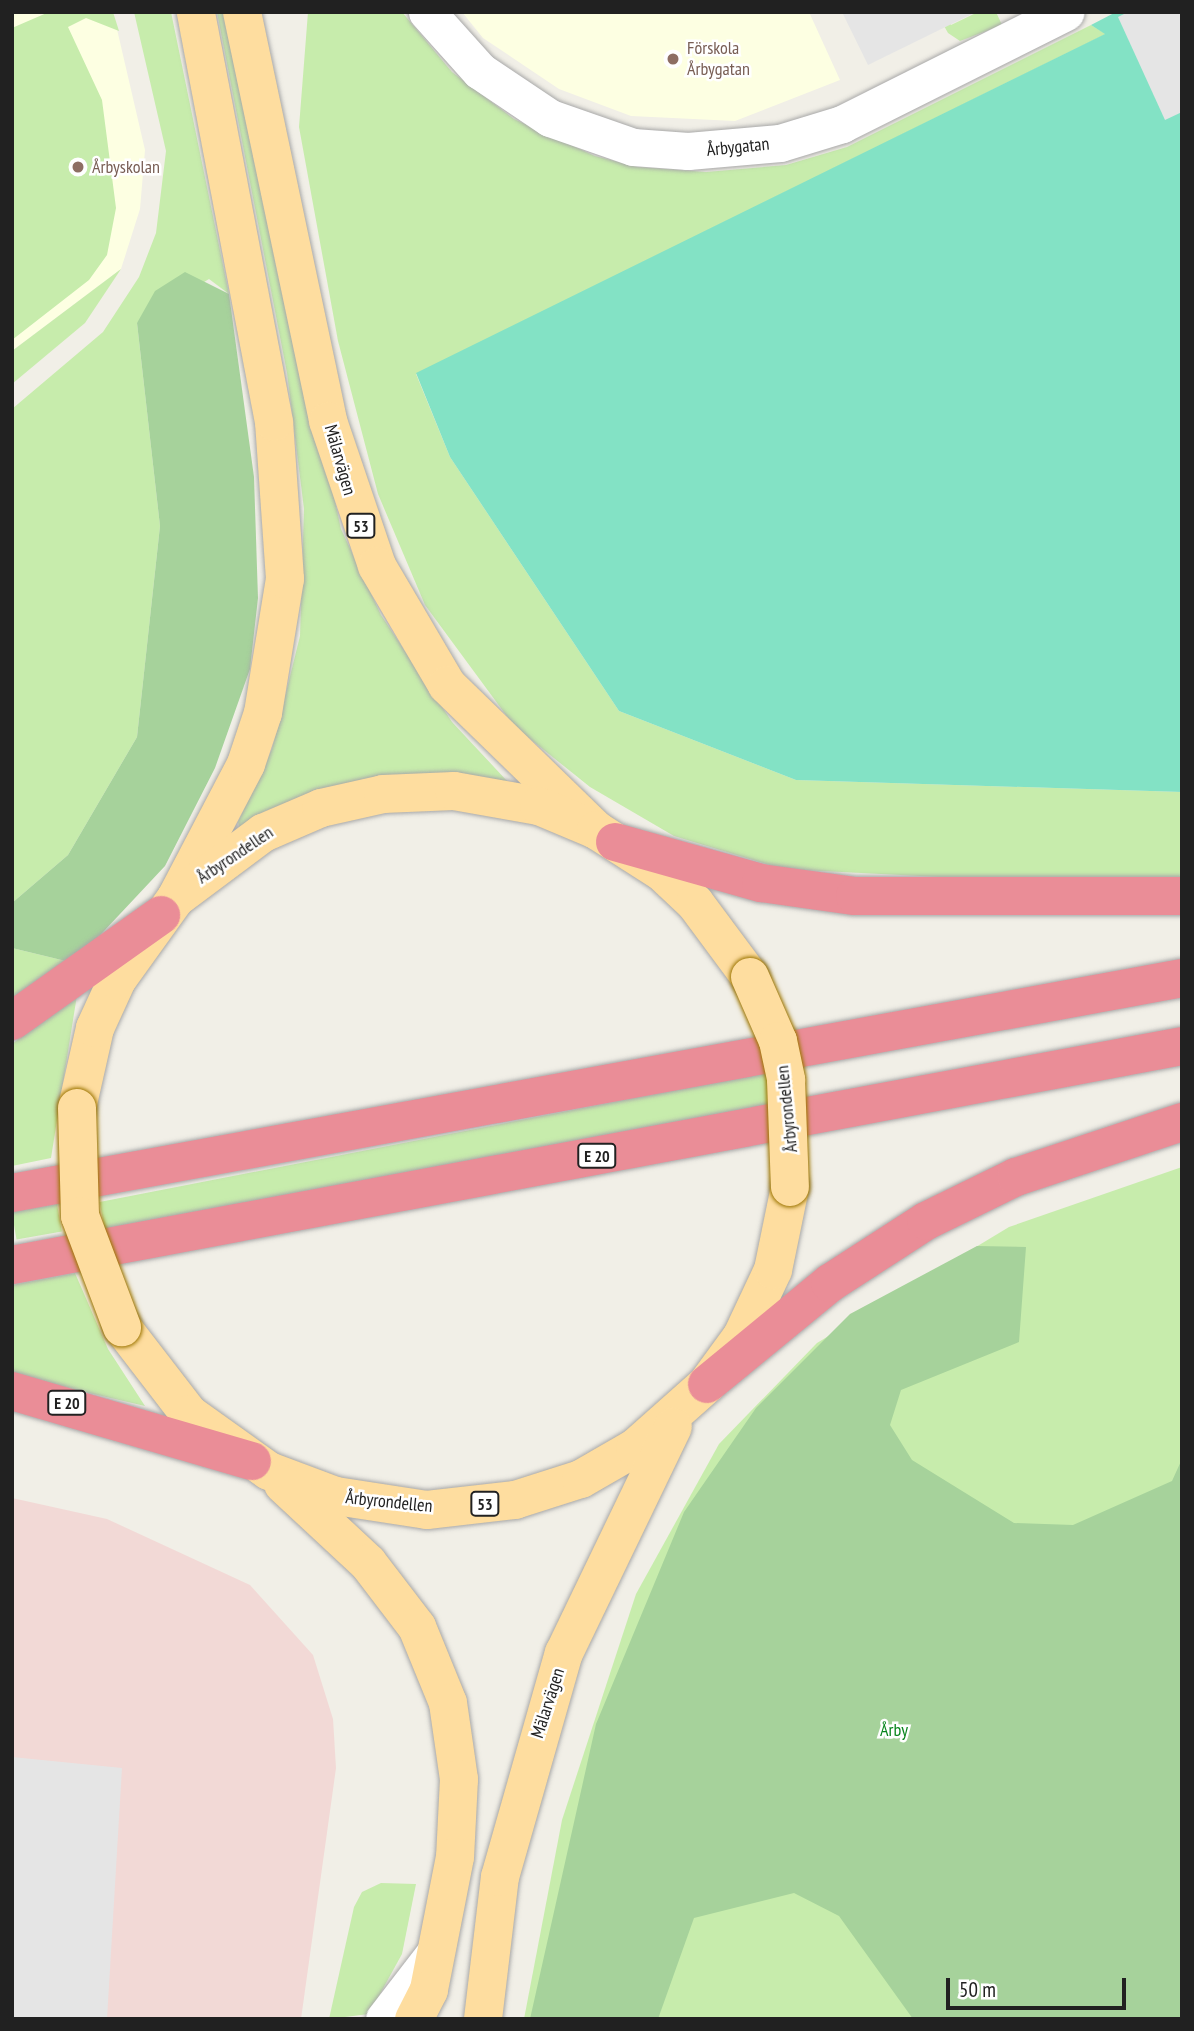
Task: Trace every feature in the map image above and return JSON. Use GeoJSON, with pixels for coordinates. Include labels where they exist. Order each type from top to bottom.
{"type":"FeatureCollection","features":[{"type":"Feature","properties":{"kind":"highway"},"geometry":{"type":"LineString","coordinates":[[606,836],[761,883],[855,896],[1182,896]]}},
{"type":"Feature","properties":{"kind":"highway"},"geometry":{"type":"LineString","coordinates":[[12,1021],[169,907]]}},
{"type":"Feature","properties":{"kind":"highway"},"geometry":{"type":"LineString","coordinates":[[12,1193],[1182,978]]}},
{"type":"Feature","properties":{"kind":"highway","name":"E 20"},"geometry":{"type":"LineString","coordinates":[[12,1265],[1182,1046]]}},
{"type":"Feature","properties":{"kind":"highway"},"geometry":{"type":"LineString","coordinates":[[695,1397],[830,1283],[948,1209],[1016,1177],[1182,1122]]}},
{"type":"Feature","properties":{"kind":"highway","name":"E 20"},"geometry":{"type":"LineString","coordinates":[[12,1391],[260,1466]]}},
{"type":"Feature","properties":{"kind":"main road","name":"53"},"geometry":{"type":"LineString","coordinates":[[169,907],[246,764],[263,713],[285,579],[274,422],[196,12]]}},
{"type":"Feature","properties":{"kind":"main road","name":"Mälarvägen"},"geometry":{"type":"LineString","coordinates":[[242,12],[328,421],[377,566],[447,685],[606,836]]}},
{"type":"Feature","properties":{"kind":"main road","name":"Årbyrondellen"},"geometry":{"type":"LineString","coordinates":[[454,791],[539,807],[606,836],[695,903],[750,977],[778,1041],[786,1080],[790,1187],[772,1270],[742,1336],[695,1397],[635,1448],[580,1479],[515,1500],[427,1510],[336,1496],[260,1466],[188,1414],[122,1327],[80,1216],[77,1108],[95,1028],[117,980],[169,907],[263,833],[321,808],[383,794],[454,791]]}},
{"type":"Feature","properties":{"kind":"main road","name":"Mälarvägen"},"geometry":{"type":"LineString","coordinates":[[483,2019],[500,1877],[564,1653],[695,1397]]}},
{"type":"Feature","properties":{"kind":"main road"},"geometry":{"type":"LineString","coordinates":[[260,1466],[368,1563],[417,1627],[444,1692],[459,1779],[455,1857],[429,1990],[414,2019]]}},
{"type":"Feature","properties":{"kind":"street","name":"Årbygatan"},"geometry":{"type":"LineString","coordinates":[[427,12],[480,71],[550,118],[633,147],[688,152],[780,143],[842,124],[1066,12]]}},
{"type":"Feature","properties":{"kind":"street"},"geometry":{"type":"LineString","coordinates":[[384,2019],[437,1950]]}},
{"type":"Feature","properties":{"kind":"shaded area","name":"Årbyskolan"},"geometry":{"type":"Polygon","coordinates":[[[12,12],[113,12],[145,150],[140,209],[121,269],[12,351],[12,12]]]}},
{"type":"Feature","properties":{"kind":"shaded area","name":"Förskola Årbygatan"},"geometry":{"type":"Polygon","coordinates":[[[462,12],[809,12],[840,80],[735,121],[631,116],[559,89],[483,38],[462,12]]]}},
{"type":"Feature","properties":{"kind":"shaded area"},"geometry":{"type":"Polygon","coordinates":[[[842,12],[976,12],[868,65],[842,12]]]}},
{"type":"Feature","properties":{"kind":"shaded area"},"geometry":{"type":"Polygon","coordinates":[[[1128,12],[1182,12],[1182,112],[1165,120],[1118,17],[1128,12]]]}},
{"type":"Feature","properties":{"kind":"shaded area"},"geometry":{"type":"Polygon","coordinates":[[[12,1498],[107,1519],[250,1585],[313,1655],[333,1719],[336,1768],[301,2019],[12,2019],[12,1498]]]}},
{"type":"Feature","properties":{"kind":"shaded area"},"geometry":{"type":"Polygon","coordinates":[[[12,1757],[122,1768],[107,2019],[12,2017],[12,1757]]]}},
{"type":"Feature","properties":{"kind":"green space","name":"Årbyskolan"},"geometry":{"type":"Polygon","coordinates":[[[49,12],[113,12],[119,31],[86,18],[68,27],[102,100],[116,208],[107,255],[89,280],[12,340],[12,28],[49,12]]]}},
{"type":"Feature","properties":{"kind":"green space"},"geometry":{"type":"Polygon","coordinates":[[[134,12],[171,12],[229,294],[209,279],[137,323],[160,526],[137,737],[68,855],[12,903],[12,409],[103,332],[139,277],[156,233],[166,151],[134,12]]]}},
{"type":"Feature","properties":{"kind":"green space"},"geometry":{"type":"Polygon","coordinates":[[[217,12],[229,12],[341,529],[381,615],[452,722],[508,782],[241,832],[238,822],[272,749],[300,636],[304,509],[287,373],[217,12]]]}},
{"type":"Feature","properties":{"kind":"green space"},"geometry":{"type":"Polygon","coordinates":[[[308,12],[402,12],[452,72],[514,119],[595,156],[638,167],[706,172],[786,165],[847,147],[1091,25],[1106,34],[416,374],[450,457],[619,711],[796,780],[1182,792],[1182,882],[1075,884],[783,869],[674,836],[590,787],[514,726],[425,605],[378,494],[338,341],[299,127],[308,12]]]}},
{"type":"Feature","properties":{"kind":"green space"},"geometry":{"type":"Polygon","coordinates":[[[944,12],[951,25],[978,12],[996,12],[1002,25],[960,41],[948,33],[938,15],[944,12]]]}},
{"type":"Feature","properties":{"kind":"green space"},"geometry":{"type":"Polygon","coordinates":[[[1116,12],[1182,12],[1182,792],[796,780],[619,711],[450,457],[416,373],[1105,34],[1091,25],[1116,12]]]}},
{"type":"Feature","properties":{"kind":"green space"},"geometry":{"type":"Polygon","coordinates":[[[121,269],[85,323],[12,384],[12,351],[121,269]]]}},
{"type":"Feature","properties":{"kind":"green space"},"geometry":{"type":"Polygon","coordinates":[[[185,272],[229,294],[254,477],[258,598],[250,669],[215,768],[165,866],[74,963],[12,948],[12,903],[68,855],[137,737],[160,526],[137,323],[155,291],[185,272]]]}},
{"type":"Feature","properties":{"kind":"green space"},"geometry":{"type":"Polygon","coordinates":[[[12,948],[74,963],[12,1007],[12,948]]]}},
{"type":"Feature","properties":{"kind":"green space"},"geometry":{"type":"Polygon","coordinates":[[[77,995],[51,1158],[12,1166],[12,1044],[77,995]]]}},
{"type":"Feature","properties":{"kind":"green space"},"geometry":{"type":"Polygon","coordinates":[[[768,1072],[774,1103],[106,1233],[100,1202],[768,1072]]]}},
{"type":"Feature","properties":{"kind":"green space","name":"Årby"},"geometry":{"type":"Polygon","coordinates":[[[1182,1167],[1182,2019],[524,2019],[562,1820],[636,1594],[719,1444],[817,1343],[1009,1227],[1182,1167]]]}},
{"type":"Feature","properties":{"kind":"green space"},"geometry":{"type":"Polygon","coordinates":[[[57,1204],[62,1232],[17,1240],[12,1212],[57,1204]]]}},
{"type":"Feature","properties":{"kind":"green space","name":"Årby"},"geometry":{"type":"Polygon","coordinates":[[[977,1246],[1026,1247],[1019,1342],[901,1390],[890,1425],[912,1460],[1014,1523],[1073,1525],[1172,1481],[1182,1459],[1182,2019],[913,2019],[839,1916],[794,1893],[694,1918],[658,2019],[530,2019],[596,1724],[684,1512],[756,1408],[850,1314],[977,1246]]]}},
{"type":"Feature","properties":{"kind":"green space"},"geometry":{"type":"Polygon","coordinates":[[[75,1273],[108,1349],[145,1406],[12,1375],[12,1285],[75,1273]]]}},
{"type":"Feature","properties":{"kind":"green space"},"geometry":{"type":"Polygon","coordinates":[[[381,1883],[416,1884],[402,1954],[369,2014],[329,2019],[354,1907],[362,1892],[381,1883]]]}},
{"type":"Feature","properties":{"kind":"place","name":"Förskola Årbygatan"},"geometry":{"type":"Point","coordinates":[673,59]}},
{"type":"Feature","properties":{"kind":"place","name":"Årbyskolan"},"geometry":{"type":"Point","coordinates":[78,167]}}]}
